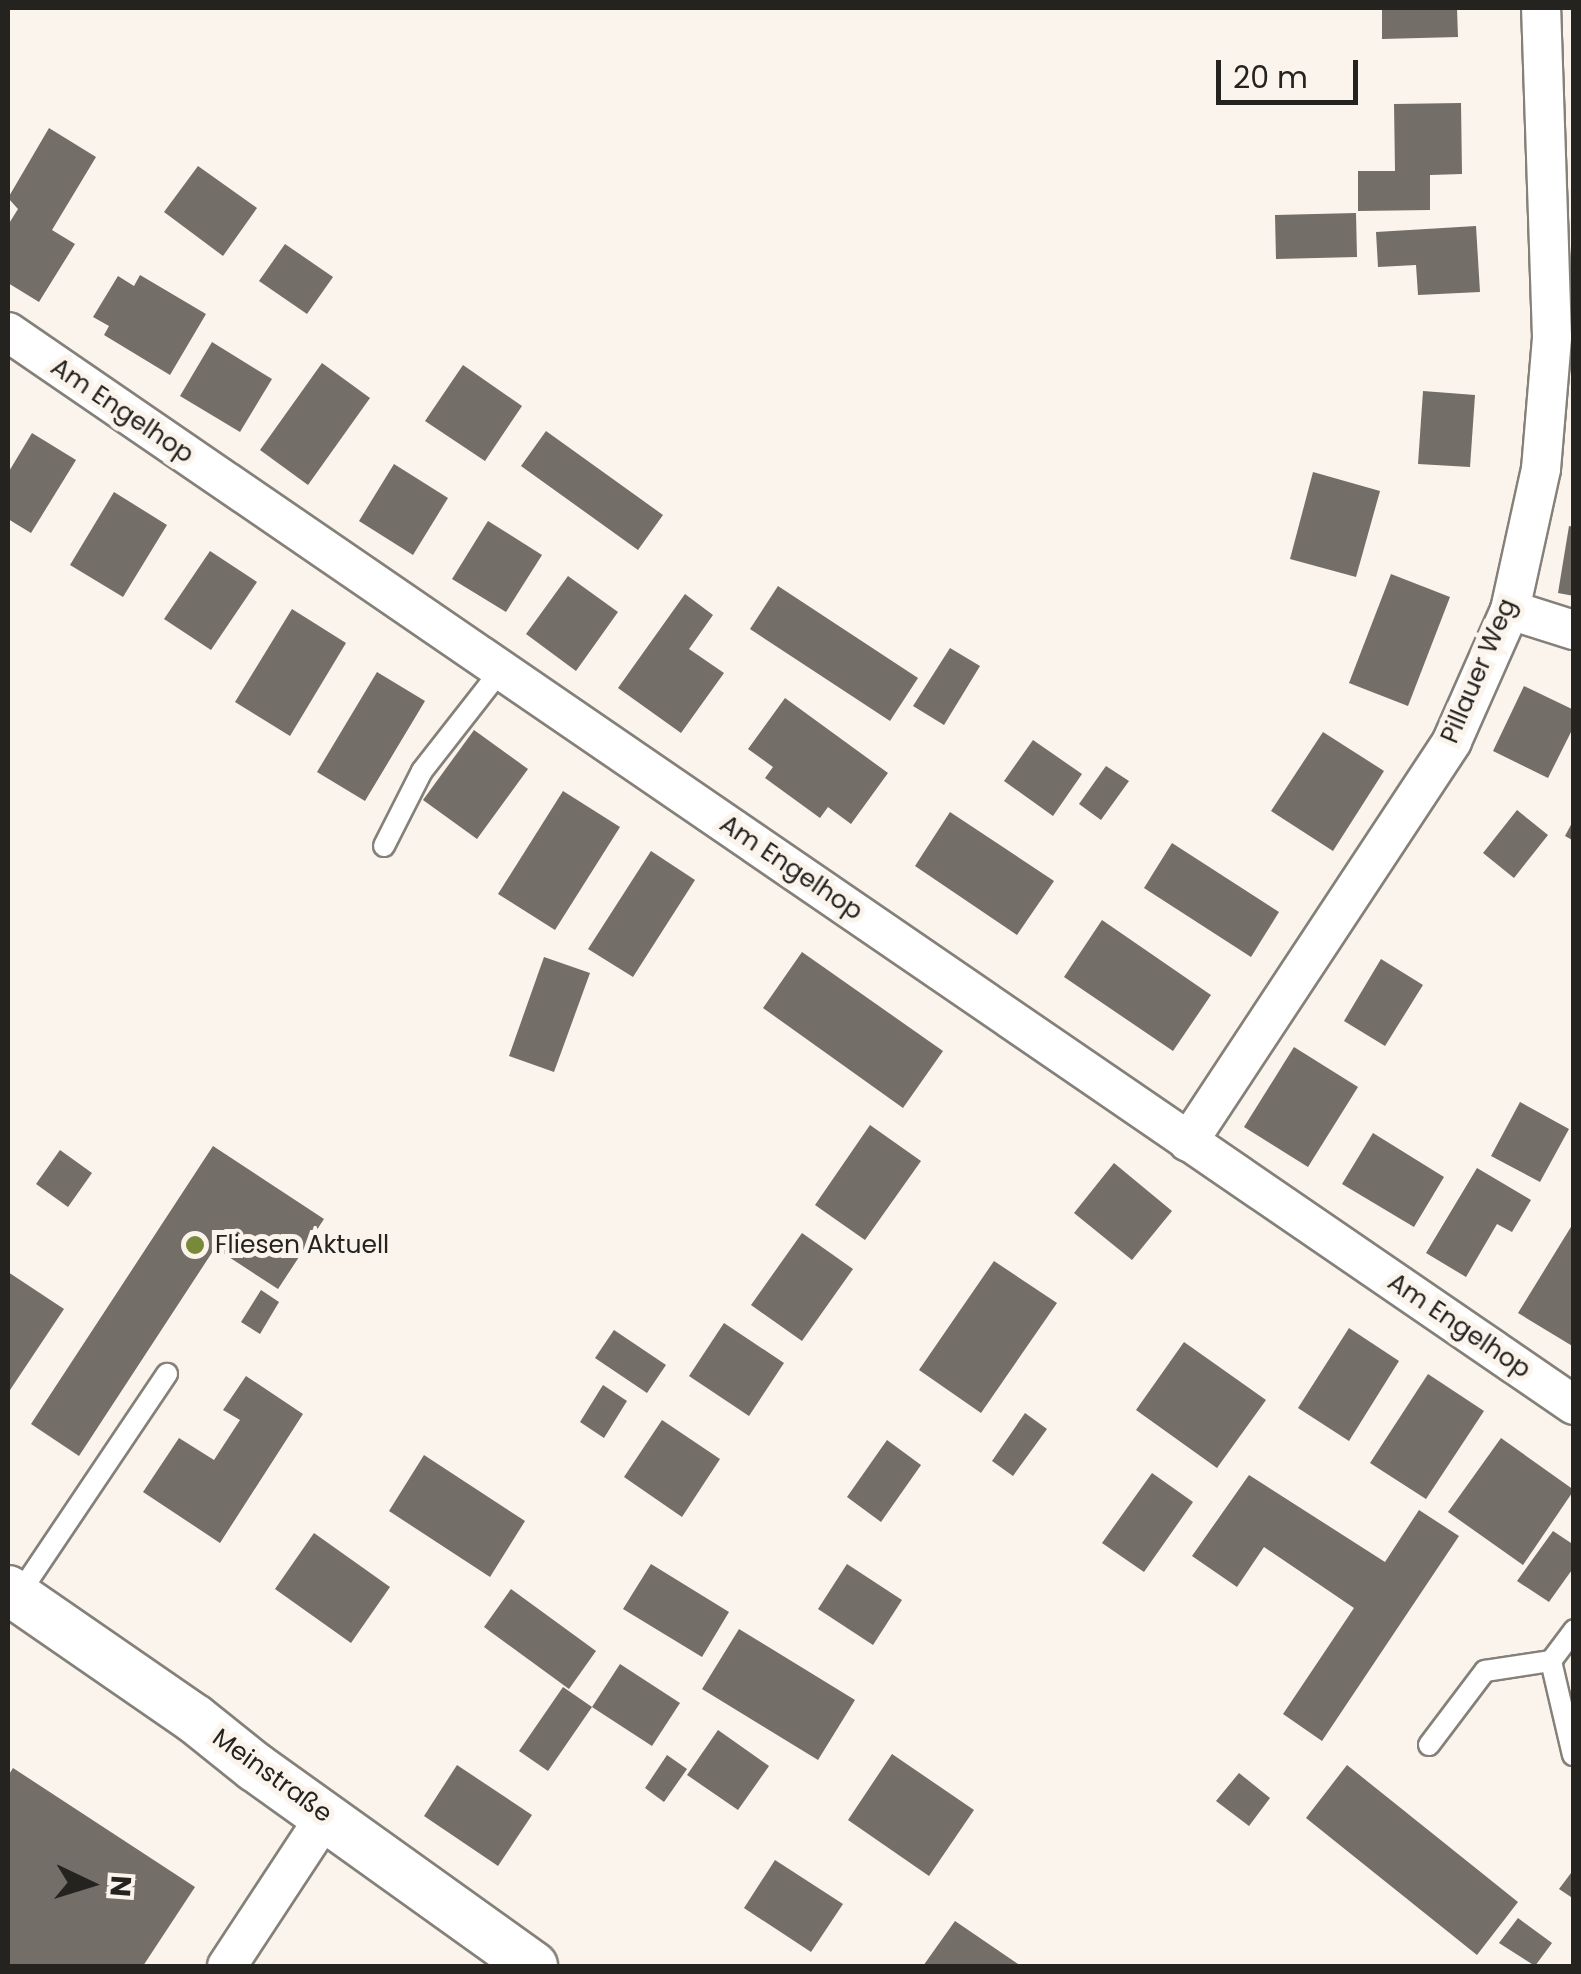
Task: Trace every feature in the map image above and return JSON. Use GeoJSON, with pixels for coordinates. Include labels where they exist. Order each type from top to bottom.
{"type":"FeatureCollection","features":[{"type":"Feature","properties":{"kind":"street","name":"Pillauer Weg"},"geometry":{"type":"LineString","coordinates":[[1188,1142],[1452,741],[1510,610],[1541,470],[1552,337],[1541,8]]}},
{"type":"Feature","properties":{"kind":"street","name":"Am Engelhop"},"geometry":{"type":"LineString","coordinates":[[8,332],[1574,1405]]}},
{"type":"Feature","properties":{"kind":"street"},"geometry":{"type":"LineString","coordinates":[[1510,610],[1574,630]]}},
{"type":"Feature","properties":{"kind":"street","name":"Meinstraße"},"geometry":{"type":"LineString","coordinates":[[12,1594],[196,1718],[533,1966]]}},
{"type":"Feature","properties":{"kind":"street"},"geometry":{"type":"LineString","coordinates":[[227,1966],[326,1816]]}},
{"type":"Feature","properties":{"kind":"lane"},"geometry":{"type":"LineString","coordinates":[[384,846],[422,770],[501,670]]}},
{"type":"Feature","properties":{"kind":"lane"},"geometry":{"type":"LineString","coordinates":[[12,1594],[167,1374]]}},
{"type":"Feature","properties":{"kind":"lane"},"geometry":{"type":"LineString","coordinates":[[1429,1745],[1485,1672],[1551,1662],[1574,1630]]}},
{"type":"Feature","properties":{"kind":"lane"},"geometry":{"type":"LineString","coordinates":[[1551,1662],[1573,1755]]}},
{"type":"Feature","properties":{"kind":"building"},"geometry":{"type":"Polygon","coordinates":[[[1382,8],[1457,8],[1458,37],[1382,39],[1382,8]]]}},
{"type":"Feature","properties":{"kind":"building"},"geometry":{"type":"Polygon","coordinates":[[[1461,103],[1462,174],[1430,175],[1430,210],[1358,211],[1358,171],[1395,171],[1394,104],[1461,103]]]}},
{"type":"Feature","properties":{"kind":"building"},"geometry":{"type":"Polygon","coordinates":[[[49,128],[96,157],[52,230],[75,244],[39,302],[8,283],[8,225],[18,209],[8,198],[49,128]]]}},
{"type":"Feature","properties":{"kind":"building"},"geometry":{"type":"Polygon","coordinates":[[[198,166],[257,208],[223,256],[164,212],[198,166]]]}},
{"type":"Feature","properties":{"kind":"building"},"geometry":{"type":"Polygon","coordinates":[[[1356,213],[1357,257],[1276,259],[1275,215],[1356,213]]]}},
{"type":"Feature","properties":{"kind":"building"},"geometry":{"type":"Polygon","coordinates":[[[1476,226],[1480,292],[1418,295],[1416,265],[1378,267],[1376,232],[1476,226]]]}},
{"type":"Feature","properties":{"kind":"building"},"geometry":{"type":"Polygon","coordinates":[[[285,244],[333,277],[307,314],[259,281],[285,244]]]}},
{"type":"Feature","properties":{"kind":"building"},"geometry":{"type":"Polygon","coordinates":[[[140,275],[206,314],[170,375],[104,335],[109,326],[93,317],[118,276],[134,286],[140,275]]]}},
{"type":"Feature","properties":{"kind":"building"},"geometry":{"type":"Polygon","coordinates":[[[212,342],[272,379],[240,432],[180,396],[212,342]]]}},
{"type":"Feature","properties":{"kind":"building"},"geometry":{"type":"Polygon","coordinates":[[[322,363],[370,398],[308,485],[260,450],[322,363]]]}},
{"type":"Feature","properties":{"kind":"building"},"geometry":{"type":"Polygon","coordinates":[[[463,365],[522,406],[485,461],[425,421],[463,365]]]}},
{"type":"Feature","properties":{"kind":"building"},"geometry":{"type":"Polygon","coordinates":[[[1423,391],[1475,395],[1470,467],[1418,464],[1423,391]]]}},
{"type":"Feature","properties":{"kind":"building"},"geometry":{"type":"Polygon","coordinates":[[[546,431],[663,515],[638,550],[521,466],[546,431]]]}},
{"type":"Feature","properties":{"kind":"building"},"geometry":{"type":"Polygon","coordinates":[[[32,433],[76,460],[31,533],[8,519],[8,473],[32,433]]]}},
{"type":"Feature","properties":{"kind":"building"},"geometry":{"type":"Polygon","coordinates":[[[394,464],[448,498],[413,555],[359,521],[394,464]]]}},
{"type":"Feature","properties":{"kind":"building"},"geometry":{"type":"Polygon","coordinates":[[[1313,472],[1380,491],[1356,577],[1290,559],[1313,472]]]}},
{"type":"Feature","properties":{"kind":"building"},"geometry":{"type":"Polygon","coordinates":[[[114,492],[167,525],[123,597],[70,565],[114,492]]]}},
{"type":"Feature","properties":{"kind":"building"},"geometry":{"type":"Polygon","coordinates":[[[488,521],[542,555],[506,612],[452,579],[488,521]]]}},
{"type":"Feature","properties":{"kind":"building"},"geometry":{"type":"Polygon","coordinates":[[[1569,526],[1574,527],[1574,596],[1558,593],[1569,526]]]}},
{"type":"Feature","properties":{"kind":"building"},"geometry":{"type":"Polygon","coordinates":[[[210,551],[257,582],[211,650],[164,619],[210,551]]]}},
{"type":"Feature","properties":{"kind":"building"},"geometry":{"type":"Polygon","coordinates":[[[1391,574],[1450,597],[1408,706],[1349,683],[1391,574]]]}},
{"type":"Feature","properties":{"kind":"building"},"geometry":{"type":"Polygon","coordinates":[[[568,576],[618,612],[576,671],[526,634],[568,576]]]}},
{"type":"Feature","properties":{"kind":"building"},"geometry":{"type":"Polygon","coordinates":[[[778,586],[918,678],[890,721],[750,629],[778,586]]]}},
{"type":"Feature","properties":{"kind":"building"},"geometry":{"type":"Polygon","coordinates":[[[685,594],[713,615],[689,649],[724,673],[681,733],[618,688],[685,594]]]}},
{"type":"Feature","properties":{"kind":"building"},"geometry":{"type":"Polygon","coordinates":[[[292,609],[346,643],[290,736],[235,702],[292,609]]]}},
{"type":"Feature","properties":{"kind":"building"},"geometry":{"type":"Polygon","coordinates":[[[950,648],[980,666],[944,725],[913,706],[950,648]]]}},
{"type":"Feature","properties":{"kind":"building"},"geometry":{"type":"Polygon","coordinates":[[[377,672],[425,701],[365,801],[317,772],[377,672]]]}},
{"type":"Feature","properties":{"kind":"building"},"geometry":{"type":"Polygon","coordinates":[[[1524,686],[1574,710],[1574,726],[1548,778],[1493,751],[1524,686]]]}},
{"type":"Feature","properties":{"kind":"building"},"geometry":{"type":"Polygon","coordinates":[[[785,698],[888,773],[851,824],[828,807],[820,818],[765,778],[773,767],[748,749],[785,698]]]}},
{"type":"Feature","properties":{"kind":"building"},"geometry":{"type":"Polygon","coordinates":[[[474,730],[528,769],[477,839],[423,800],[474,730]]]}},
{"type":"Feature","properties":{"kind":"building"},"geometry":{"type":"Polygon","coordinates":[[[1323,732],[1384,771],[1333,851],[1271,811],[1323,732]]]}},
{"type":"Feature","properties":{"kind":"building"},"geometry":{"type":"Polygon","coordinates":[[[1033,740],[1082,774],[1053,816],[1004,781],[1033,740]]]}},
{"type":"Feature","properties":{"kind":"building"},"geometry":{"type":"Polygon","coordinates":[[[1106,766],[1129,781],[1101,820],[1079,804],[1106,766]]]}},
{"type":"Feature","properties":{"kind":"building"},"geometry":{"type":"Polygon","coordinates":[[[563,791],[620,827],[555,930],[498,894],[563,791]]]}},
{"type":"Feature","properties":{"kind":"building"},"geometry":{"type":"Polygon","coordinates":[[[1517,810],[1548,835],[1514,878],[1483,853],[1517,810]]]}},
{"type":"Feature","properties":{"kind":"building"},"geometry":{"type":"Polygon","coordinates":[[[950,812],[1054,881],[1017,935],[915,866],[950,812]]]}},
{"type":"Feature","properties":{"kind":"building"},"geometry":{"type":"Polygon","coordinates":[[[1574,819],[1574,841],[1565,836],[1574,819]]]}},
{"type":"Feature","properties":{"kind":"building"},"geometry":{"type":"Polygon","coordinates":[[[1172,843],[1279,912],[1251,957],[1144,888],[1172,843]]]}},
{"type":"Feature","properties":{"kind":"building"},"geometry":{"type":"Polygon","coordinates":[[[651,851],[695,880],[633,977],[588,949],[651,851]]]}},
{"type":"Feature","properties":{"kind":"building"},"geometry":{"type":"Polygon","coordinates":[[[1102,920],[1211,995],[1173,1051],[1064,977],[1102,920]]]}},
{"type":"Feature","properties":{"kind":"building"},"geometry":{"type":"Polygon","coordinates":[[[802,952],[943,1051],[903,1108],[763,1008],[802,952]]]}},
{"type":"Feature","properties":{"kind":"building"},"geometry":{"type":"Polygon","coordinates":[[[544,957],[590,973],[554,1072],[509,1056],[544,957]]]}},
{"type":"Feature","properties":{"kind":"building"},"geometry":{"type":"Polygon","coordinates":[[[1381,959],[1423,985],[1385,1046],[1344,1021],[1381,959]]]}},
{"type":"Feature","properties":{"kind":"building"},"geometry":{"type":"Polygon","coordinates":[[[1294,1047],[1358,1087],[1308,1167],[1244,1127],[1294,1047]]]}},
{"type":"Feature","properties":{"kind":"building"},"geometry":{"type":"Polygon","coordinates":[[[1520,1102],[1569,1129],[1540,1182],[1491,1156],[1520,1102]]]}},
{"type":"Feature","properties":{"kind":"building"},"geometry":{"type":"Polygon","coordinates":[[[870,1125],[921,1161],[865,1240],[815,1205],[870,1125]]]}},
{"type":"Feature","properties":{"kind":"building"},"geometry":{"type":"Polygon","coordinates":[[[1373,1133],[1444,1177],[1414,1227],[1342,1184],[1373,1133]]]}},
{"type":"Feature","properties":{"kind":"building"},"geometry":{"type":"Polygon","coordinates":[[[213,1146],[324,1219],[278,1289],[215,1248],[79,1456],[31,1424],[213,1146]]]}},
{"type":"Feature","properties":{"kind":"building"},"geometry":{"type":"Polygon","coordinates":[[[60,1150],[92,1173],[68,1207],[36,1184],[60,1150]]]}},
{"type":"Feature","properties":{"kind":"building"},"geometry":{"type":"Polygon","coordinates":[[[1114,1163],[1172,1211],[1132,1260],[1074,1213],[1114,1163]]]}},
{"type":"Feature","properties":{"kind":"building"},"geometry":{"type":"Polygon","coordinates":[[[1477,1168],[1531,1200],[1512,1232],[1497,1224],[1466,1277],[1426,1253],[1477,1168]]]}},
{"type":"Feature","properties":{"kind":"building"},"geometry":{"type":"Polygon","coordinates":[[[1574,1222],[1574,1347],[1518,1313],[1574,1222]]]}},
{"type":"Feature","properties":{"kind":"building"},"geometry":{"type":"Polygon","coordinates":[[[802,1233],[853,1269],[802,1341],[751,1305],[802,1233]]]}},
{"type":"Feature","properties":{"kind":"building"},"geometry":{"type":"Polygon","coordinates":[[[994,1261],[1057,1303],[981,1413],[919,1370],[994,1261]]]}},
{"type":"Feature","properties":{"kind":"building"},"geometry":{"type":"Polygon","coordinates":[[[8,1272],[64,1309],[8,1393],[8,1272]]]}},
{"type":"Feature","properties":{"kind":"building"},"geometry":{"type":"Polygon","coordinates":[[[261,1290],[279,1302],[260,1334],[241,1322],[261,1290]]]}},
{"type":"Feature","properties":{"kind":"building"},"geometry":{"type":"Polygon","coordinates":[[[724,1323],[784,1363],[749,1416],[689,1376],[724,1323]]]}},
{"type":"Feature","properties":{"kind":"building"},"geometry":{"type":"Polygon","coordinates":[[[1349,1328],[1399,1361],[1349,1441],[1298,1408],[1349,1328]]]}},
{"type":"Feature","properties":{"kind":"building"},"geometry":{"type":"Polygon","coordinates":[[[614,1330],[666,1365],[647,1393],[595,1358],[614,1330]]]}},
{"type":"Feature","properties":{"kind":"building"},"geometry":{"type":"Polygon","coordinates":[[[1184,1342],[1266,1400],[1217,1468],[1136,1410],[1184,1342]]]}},
{"type":"Feature","properties":{"kind":"building"},"geometry":{"type":"Polygon","coordinates":[[[1428,1374],[1484,1411],[1426,1499],[1370,1463],[1428,1374]]]}},
{"type":"Feature","properties":{"kind":"building"},"geometry":{"type":"Polygon","coordinates":[[[246,1376],[303,1414],[220,1543],[143,1492],[179,1438],[214,1460],[240,1420],[223,1410],[246,1376]]]}},
{"type":"Feature","properties":{"kind":"building"},"geometry":{"type":"Polygon","coordinates":[[[603,1385],[627,1401],[604,1438],[580,1422],[603,1385]]]}},
{"type":"Feature","properties":{"kind":"building"},"geometry":{"type":"Polygon","coordinates":[[[1025,1413],[1047,1429],[1013,1476],[992,1461],[1025,1413]]]}},
{"type":"Feature","properties":{"kind":"building"},"geometry":{"type":"Polygon","coordinates":[[[662,1420],[720,1459],[682,1517],[624,1477],[662,1420]]]}},
{"type":"Feature","properties":{"kind":"building"},"geometry":{"type":"Polygon","coordinates":[[[1501,1438],[1574,1490],[1523,1565],[1448,1512],[1501,1438]]]}},
{"type":"Feature","properties":{"kind":"building"},"geometry":{"type":"Polygon","coordinates":[[[887,1440],[921,1465],[881,1522],[847,1497],[887,1440]]]}},
{"type":"Feature","properties":{"kind":"building"},"geometry":{"type":"Polygon","coordinates":[[[424,1455],[525,1521],[490,1577],[389,1511],[424,1455]]]}},
{"type":"Feature","properties":{"kind":"building"},"geometry":{"type":"Polygon","coordinates":[[[1152,1473],[1193,1502],[1144,1572],[1102,1543],[1152,1473]]]}},
{"type":"Feature","properties":{"kind":"building"},"geometry":{"type":"Polygon","coordinates":[[[1249,1475],[1385,1562],[1419,1510],[1459,1536],[1322,1741],[1283,1714],[1354,1608],[1264,1547],[1237,1587],[1192,1556],[1249,1475]]]}},
{"type":"Feature","properties":{"kind":"building"},"geometry":{"type":"Polygon","coordinates":[[[1553,1531],[1574,1545],[1574,1567],[1549,1602],[1517,1581],[1553,1531]]]}},
{"type":"Feature","properties":{"kind":"building"},"geometry":{"type":"Polygon","coordinates":[[[314,1533],[390,1587],[351,1643],[275,1589],[314,1533]]]}},
{"type":"Feature","properties":{"kind":"building"},"geometry":{"type":"Polygon","coordinates":[[[651,1564],[729,1612],[702,1657],[623,1609],[651,1564]]]}},
{"type":"Feature","properties":{"kind":"building"},"geometry":{"type":"Polygon","coordinates":[[[847,1564],[902,1600],[873,1645],[818,1609],[847,1564]]]}},
{"type":"Feature","properties":{"kind":"building"},"geometry":{"type":"Polygon","coordinates":[[[511,1589],[596,1651],[569,1689],[484,1627],[511,1589]]]}},
{"type":"Feature","properties":{"kind":"building"},"geometry":{"type":"Polygon","coordinates":[[[739,1629],[855,1700],[818,1760],[702,1689],[739,1629]]]}},
{"type":"Feature","properties":{"kind":"building"},"geometry":{"type":"Polygon","coordinates":[[[620,1664],[680,1703],[652,1746],[592,1707],[620,1664]]]}},
{"type":"Feature","properties":{"kind":"building"},"geometry":{"type":"Polygon","coordinates":[[[563,1687],[592,1707],[548,1771],[519,1751],[563,1687]]]}},
{"type":"Feature","properties":{"kind":"building"},"geometry":{"type":"Polygon","coordinates":[[[718,1730],[769,1766],[738,1810],[687,1775],[718,1730]]]}},
{"type":"Feature","properties":{"kind":"building"},"geometry":{"type":"Polygon","coordinates":[[[892,1754],[974,1810],[929,1876],[848,1820],[892,1754]]]}},
{"type":"Feature","properties":{"kind":"building"},"geometry":{"type":"Polygon","coordinates":[[[667,1755],[687,1769],[664,1802],[645,1788],[667,1755]]]}},
{"type":"Feature","properties":{"kind":"building"},"geometry":{"type":"Polygon","coordinates":[[[457,1765],[532,1815],[498,1866],[424,1816],[457,1765]]]}},
{"type":"Feature","properties":{"kind":"building"},"geometry":{"type":"Polygon","coordinates":[[[1347,1765],[1518,1902],[1477,1955],[1306,1818],[1347,1765]]]}},
{"type":"Feature","properties":{"kind":"building"},"geometry":{"type":"Polygon","coordinates":[[[13,1768],[195,1887],[143,1966],[8,1966],[8,1776],[13,1768]]]}},
{"type":"Feature","properties":{"kind":"building"},"geometry":{"type":"Polygon","coordinates":[[[1239,1773],[1270,1798],[1249,1826],[1216,1801],[1239,1773]]]}},
{"type":"Feature","properties":{"kind":"building"},"geometry":{"type":"Polygon","coordinates":[[[775,1860],[843,1904],[811,1952],[744,1908],[775,1860]]]}},
{"type":"Feature","properties":{"kind":"building"},"geometry":{"type":"Polygon","coordinates":[[[1574,1869],[1574,1899],[1559,1889],[1574,1869]]]}},
{"type":"Feature","properties":{"kind":"building"},"geometry":{"type":"Polygon","coordinates":[[[1518,1918],[1552,1943],[1535,1966],[1499,1943],[1518,1918]]]}},
{"type":"Feature","properties":{"kind":"building"},"geometry":{"type":"Polygon","coordinates":[[[955,1921],[1021,1966],[923,1966],[955,1921]]]}},
{"type":"Feature","properties":{"kind":"place","name":"Fliesen Aktuell"},"geometry":{"type":"Point","coordinates":[195,1245]}}]}
